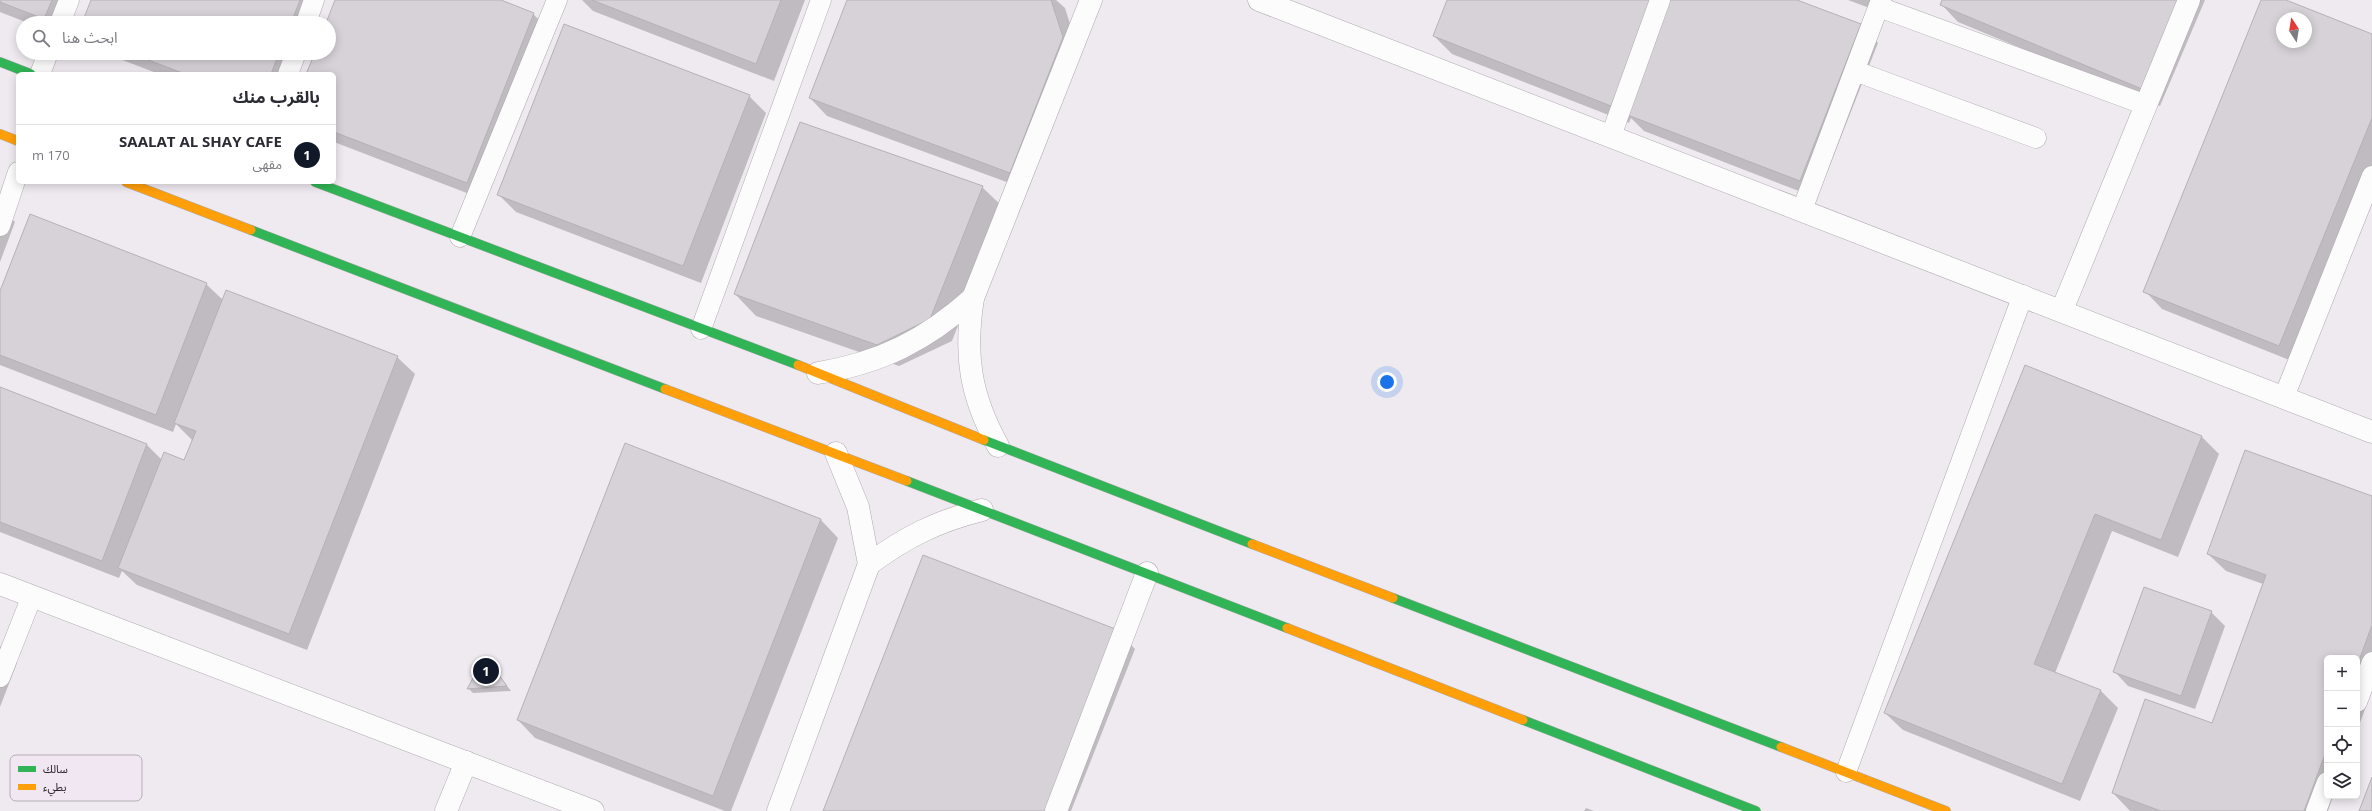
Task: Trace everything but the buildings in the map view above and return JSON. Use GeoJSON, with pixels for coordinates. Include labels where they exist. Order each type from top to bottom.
{"type":"FeatureCollection","features":[{"type":"Feature","properties":{"kind":"main road"},"geometry":{"type":"LineString","coordinates":[[0,62],[25,72]]}},
{"type":"Feature","properties":{"kind":"main road"},"geometry":{"type":"LineString","coordinates":[[1,74],[17,69]]}},
{"type":"Feature","properties":{"kind":"main road"},"geometry":{"type":"LineString","coordinates":[[0,134],[16,140]]}},
{"type":"Feature","properties":{"kind":"main road"},"geometry":{"type":"LineString","coordinates":[[131,184],[1148,573],[1756,811]]}},
{"type":"Feature","properties":{"kind":"main road"},"geometry":{"type":"LineString","coordinates":[[320,184],[818,373],[998,446],[1946,811]]}},
{"type":"Feature","properties":{"kind":"street"},"geometry":{"type":"LineString","coordinates":[[998,446],[986,423],[970,374],[968,349],[973,298],[1091,0]]}},
{"type":"Feature","properties":{"kind":"street"},"geometry":{"type":"LineString","coordinates":[[1259,0],[2062,310],[2372,432]]}},
{"type":"Feature","properties":{"kind":"street"},"geometry":{"type":"LineString","coordinates":[[2062,310],[2189,0]]}},
{"type":"Feature","properties":{"kind":"street"},"geometry":{"type":"LineString","coordinates":[[818,373],[847,369],[902,349],[927,335],[973,298]]}},
{"type":"Feature","properties":{"kind":"street"},"geometry":{"type":"LineString","coordinates":[[778,811],[869,564],[858,507],[836,453]]}},
{"type":"Feature","properties":{"kind":"street"},"geometry":{"type":"LineString","coordinates":[[869,564],[894,546],[922,529],[952,517],[982,510]]}},
{"type":"Feature","properties":{"kind":"street"},"geometry":{"type":"LineString","coordinates":[[1056,811],[1148,573]]}},
{"type":"Feature","properties":{"kind":"street"},"geometry":{"type":"LineString","coordinates":[[0,584],[593,811]]}},
{"type":"Feature","properties":{"kind":"street"},"geometry":{"type":"LineString","coordinates":[[446,811],[466,762]]}},
{"type":"Feature","properties":{"kind":"lane"},"geometry":{"type":"LineString","coordinates":[[62,16],[68,0]]}},
{"type":"Feature","properties":{"kind":"lane"},"geometry":{"type":"LineString","coordinates":[[308,16],[314,0]]}},
{"type":"Feature","properties":{"kind":"lane"},"geometry":{"type":"LineString","coordinates":[[460,237],[557,0]]}},
{"type":"Feature","properties":{"kind":"lane"},"geometry":{"type":"LineString","coordinates":[[701,329],[821,0]]}},
{"type":"Feature","properties":{"kind":"lane"},"geometry":{"type":"LineString","coordinates":[[1611,136],[1660,0]]}},
{"type":"Feature","properties":{"kind":"lane"},"geometry":{"type":"LineString","coordinates":[[1802,210],[1880,3],[2146,105]]}},
{"type":"Feature","properties":{"kind":"lane"},"geometry":{"type":"LineString","coordinates":[[41,72],[45,60]]}},
{"type":"Feature","properties":{"kind":"lane"},"geometry":{"type":"LineString","coordinates":[[289,72],[293,60]]}},
{"type":"Feature","properties":{"kind":"lane"},"geometry":{"type":"LineString","coordinates":[[1855,71],[2036,138]]}},
{"type":"Feature","properties":{"kind":"lane"},"geometry":{"type":"LineString","coordinates":[[2284,397],[2366,210],[2372,176]]}},
{"type":"Feature","properties":{"kind":"lane"},"geometry":{"type":"LineString","coordinates":[[0,226],[16,178]]}},
{"type":"Feature","properties":{"kind":"lane"},"geometry":{"type":"LineString","coordinates":[[1846,772],[2022,295]]}},
{"type":"Feature","properties":{"kind":"lane"},"geometry":{"type":"LineString","coordinates":[[0,677],[32,596]]}},
{"type":"Feature","properties":{"kind":"lane"},"geometry":{"type":"LineString","coordinates":[[2360,694],[2372,662]]}},
{"type":"Feature","properties":{"kind":"lane"},"geometry":{"type":"LineString","coordinates":[[2316,811],[2324,790]]}},
{"type":"Feature","properties":{"kind":"traffic: fast"},"geometry":{"type":"LineString","coordinates":[[0,62],[26,72]]}},
{"type":"Feature","properties":{"kind":"traffic: fast"},"geometry":{"type":"LineString","coordinates":[[320,184],[798,365]]}},
{"type":"Feature","properties":{"kind":"traffic: fast"},"geometry":{"type":"LineString","coordinates":[[251,230],[665,389]]}},
{"type":"Feature","properties":{"kind":"traffic: fast"},"geometry":{"type":"LineString","coordinates":[[984,440],[1252,544]]}},
{"type":"Feature","properties":{"kind":"traffic: fast"},"geometry":{"type":"LineString","coordinates":[[907,481],[1287,628]]}},
{"type":"Feature","properties":{"kind":"traffic: fast"},"geometry":{"type":"LineString","coordinates":[[1393,598],[1781,747]]}},
{"type":"Feature","properties":{"kind":"traffic: fast"},"geometry":{"type":"LineString","coordinates":[[1523,720],[1756,811]]}},
{"type":"Feature","properties":{"kind":"traffic: slow"},"geometry":{"type":"LineString","coordinates":[[0,134],[16,140]]}},
{"type":"Feature","properties":{"kind":"traffic: slow"},"geometry":{"type":"LineString","coordinates":[[131,184],[251,230]]}},
{"type":"Feature","properties":{"kind":"traffic: slow"},"geometry":{"type":"LineString","coordinates":[[798,365],[984,440]]}},
{"type":"Feature","properties":{"kind":"traffic: slow"},"geometry":{"type":"LineString","coordinates":[[665,389],[907,481]]}},
{"type":"Feature","properties":{"kind":"traffic: slow"},"geometry":{"type":"LineString","coordinates":[[1252,544],[1393,598]]}},
{"type":"Feature","properties":{"kind":"traffic: slow"},"geometry":{"type":"LineString","coordinates":[[1287,628],[1523,720]]}},
{"type":"Feature","properties":{"kind":"traffic: slow"},"geometry":{"type":"LineString","coordinates":[[1781,747],[1946,811]]}},
{"type":"Feature","properties":{"kind":"place","name":"SAALAT AL SHAY CAFE"},"geometry":{"type":"Point","coordinates":[486,671]}}]}
